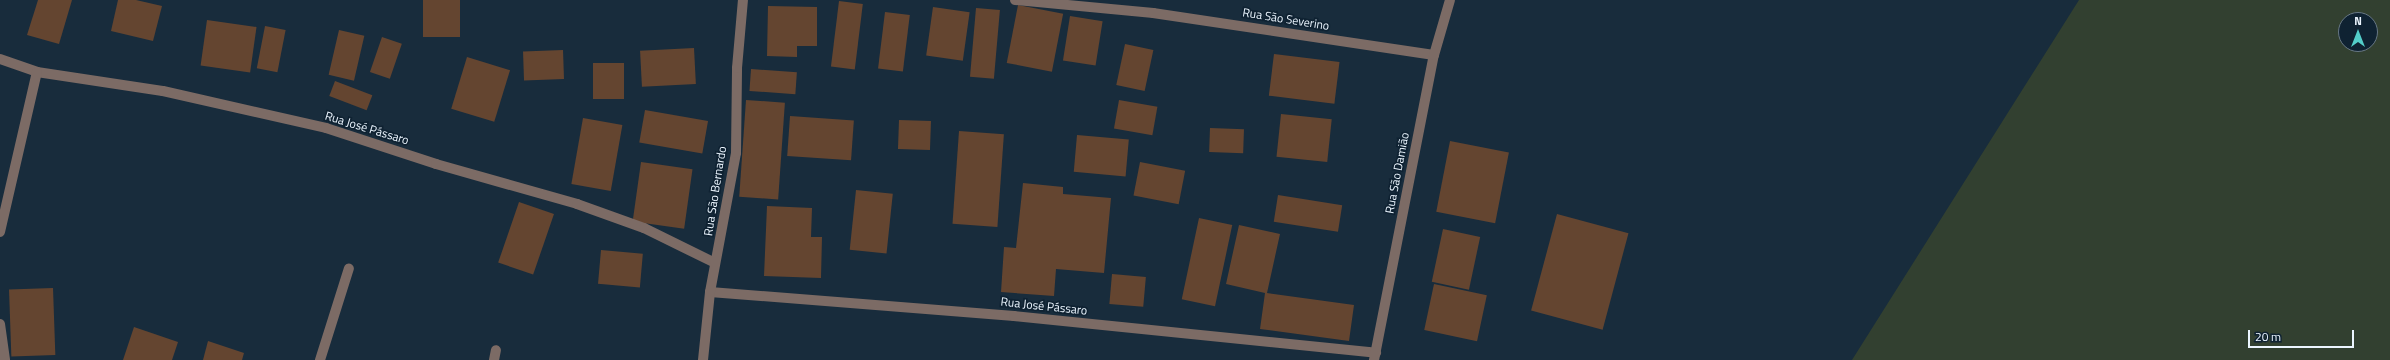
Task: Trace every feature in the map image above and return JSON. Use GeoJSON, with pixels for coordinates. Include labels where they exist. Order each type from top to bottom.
{"type":"FeatureCollection","features":[{"type":"Feature","properties":{"kind":"street","name":"Rua São Bernardo"},"geometry":{"type":"LineString","coordinates":[[702,360],[710,292],[736,153],[737,68],[743,0]]}},
{"type":"Feature","properties":{"kind":"street","name":"Rua São Severino"},"geometry":{"type":"LineString","coordinates":[[1015,0],[1153,13],[1434,55]]}},
{"type":"Feature","properties":{"kind":"street","name":"Rua São Damião"},"geometry":{"type":"LineString","coordinates":[[1375,357],[1434,55],[1450,0]]}},
{"type":"Feature","properties":{"kind":"street","name":"Rua José Pássaro"},"geometry":{"type":"LineString","coordinates":[[0,59],[37,72],[163,91],[326,128],[436,164],[577,204],[644,228],[715,263]]}},
{"type":"Feature","properties":{"kind":"street"},"geometry":{"type":"LineString","coordinates":[[0,232],[37,72]]}},
{"type":"Feature","properties":{"kind":"street"},"geometry":{"type":"LineString","coordinates":[[320,360],[349,268]]}},
{"type":"Feature","properties":{"kind":"street","name":"Rua José Pássaro"},"geometry":{"type":"LineString","coordinates":[[710,292],[1014,316],[1375,357]]}},
{"type":"Feature","properties":{"kind":"street"},"geometry":{"type":"LineString","coordinates":[[0,324],[5,360]]}},
{"type":"Feature","properties":{"kind":"street"},"geometry":{"type":"LineString","coordinates":[[494,360],[496,350]]}},
{"type":"Feature","properties":{"kind":"green space"},"geometry":{"type":"Polygon","coordinates":[[[2079,0],[2390,0],[2390,360],[1852,360],[2079,0]]]}},
{"type":"Feature","properties":{"kind":"building"},"geometry":{"type":"Polygon","coordinates":[[[38,0],[72,0],[59,44],[27,35],[38,0]]]}},
{"type":"Feature","properties":{"kind":"building"},"geometry":{"type":"Polygon","coordinates":[[[118,0],[136,0],[162,6],[153,41],[111,31],[118,0]]]}},
{"type":"Feature","properties":{"kind":"building"},"geometry":{"type":"Polygon","coordinates":[[[423,0],[460,0],[460,37],[423,37],[423,0]]]}},
{"type":"Feature","properties":{"kind":"building"},"geometry":{"type":"Polygon","coordinates":[[[839,1],[863,4],[855,69],[831,67],[839,1]]]}},
{"type":"Feature","properties":{"kind":"building"},"geometry":{"type":"Polygon","coordinates":[[[1018,5],[1063,14],[1052,72],[1007,63],[1018,5]]]}},
{"type":"Feature","properties":{"kind":"building"},"geometry":{"type":"Polygon","coordinates":[[[768,6],[817,7],[817,46],[797,46],[797,57],[767,56],[768,6]]]}},
{"type":"Feature","properties":{"kind":"building"},"geometry":{"type":"Polygon","coordinates":[[[933,7],[970,12],[963,61],[926,56],[933,7]]]}},
{"type":"Feature","properties":{"kind":"building"},"geometry":{"type":"Polygon","coordinates":[[[976,8],[1000,10],[994,79],[970,77],[976,8]]]}},
{"type":"Feature","properties":{"kind":"building"},"geometry":{"type":"Polygon","coordinates":[[[885,12],[910,15],[903,72],[878,69],[885,12]]]}},
{"type":"Feature","properties":{"kind":"building"},"geometry":{"type":"Polygon","coordinates":[[[1070,16],[1103,21],[1096,66],[1063,60],[1070,16]]]}},
{"type":"Feature","properties":{"kind":"building"},"geometry":{"type":"Polygon","coordinates":[[[207,20],[257,27],[250,73],[201,66],[207,20]]]}},
{"type":"Feature","properties":{"kind":"building"},"geometry":{"type":"Polygon","coordinates":[[[265,26],[286,30],[277,72],[257,68],[265,26]]]}},
{"type":"Feature","properties":{"kind":"building"},"geometry":{"type":"Polygon","coordinates":[[[339,30],[364,36],[354,81],[329,75],[339,30]]]}},
{"type":"Feature","properties":{"kind":"building"},"geometry":{"type":"Polygon","coordinates":[[[382,37],[402,44],[390,79],[370,72],[382,37]]]}},
{"type":"Feature","properties":{"kind":"building"},"geometry":{"type":"Polygon","coordinates":[[[1125,44],[1153,50],[1145,91],[1116,85],[1125,44]]]}},
{"type":"Feature","properties":{"kind":"building"},"geometry":{"type":"Polygon","coordinates":[[[694,48],[696,84],[642,87],[640,51],[694,48]]]}},
{"type":"Feature","properties":{"kind":"building"},"geometry":{"type":"Polygon","coordinates":[[[563,50],[564,79],[524,80],[523,51],[563,50]]]}},
{"type":"Feature","properties":{"kind":"building"},"geometry":{"type":"Polygon","coordinates":[[[1274,54],[1340,62],[1334,104],[1269,96],[1274,54]]]}},
{"type":"Feature","properties":{"kind":"building"},"geometry":{"type":"Polygon","coordinates":[[[467,57],[510,70],[494,122],[451,109],[467,57]]]}},
{"type":"Feature","properties":{"kind":"building"},"geometry":{"type":"Polygon","coordinates":[[[593,63],[624,63],[624,99],[593,99],[593,63]]]}},
{"type":"Feature","properties":{"kind":"building"},"geometry":{"type":"Polygon","coordinates":[[[751,69],[797,72],[795,94],[749,91],[751,69]]]}},
{"type":"Feature","properties":{"kind":"building"},"geometry":{"type":"Polygon","coordinates":[[[335,81],[372,95],[367,110],[329,96],[335,81]]]}},
{"type":"Feature","properties":{"kind":"building"},"geometry":{"type":"Polygon","coordinates":[[[746,100],[785,103],[778,199],[739,197],[746,100]]]}},
{"type":"Feature","properties":{"kind":"building"},"geometry":{"type":"Polygon","coordinates":[[[1119,100],[1157,107],[1152,135],[1114,129],[1119,100]]]}},
{"type":"Feature","properties":{"kind":"building"},"geometry":{"type":"Polygon","coordinates":[[[645,110],[708,121],[702,154],[639,142],[645,110]]]}},
{"type":"Feature","properties":{"kind":"building"},"geometry":{"type":"Polygon","coordinates":[[[1281,114],[1332,119],[1327,162],[1277,157],[1281,114]]]}},
{"type":"Feature","properties":{"kind":"building"},"geometry":{"type":"Polygon","coordinates":[[[790,116],[854,120],[851,160],[787,156],[790,116]]]}},
{"type":"Feature","properties":{"kind":"building"},"geometry":{"type":"Polygon","coordinates":[[[583,118],[622,125],[611,191],[571,184],[583,118]]]}},
{"type":"Feature","properties":{"kind":"building"},"geometry":{"type":"Polygon","coordinates":[[[899,120],[931,121],[930,150],[898,149],[899,120]]]}},
{"type":"Feature","properties":{"kind":"building"},"geometry":{"type":"Polygon","coordinates":[[[1210,128],[1244,129],[1243,153],[1209,152],[1210,128]]]}},
{"type":"Feature","properties":{"kind":"building"},"geometry":{"type":"Polygon","coordinates":[[[959,131],[1004,134],[997,227],[953,224],[959,131]]]}},
{"type":"Feature","properties":{"kind":"building"},"geometry":{"type":"Polygon","coordinates":[[[1077,135],[1129,140],[1126,176],[1074,172],[1077,135]]]}},
{"type":"Feature","properties":{"kind":"building"},"geometry":{"type":"Polygon","coordinates":[[[1450,141],[1509,152],[1495,223],[1436,212],[1450,141]]]}},
{"type":"Feature","properties":{"kind":"building"},"geometry":{"type":"Polygon","coordinates":[[[641,162],[692,169],[684,229],[633,221],[641,162]]]}},
{"type":"Feature","properties":{"kind":"building"},"geometry":{"type":"Polygon","coordinates":[[[1140,162],[1185,171],[1179,204],[1134,195],[1140,162]]]}},
{"type":"Feature","properties":{"kind":"building"},"geometry":{"type":"Polygon","coordinates":[[[1023,183],[1063,187],[1063,194],[1111,198],[1104,273],[1056,269],[1054,296],[1001,292],[1004,247],[1016,248],[1023,183]]]}},
{"type":"Feature","properties":{"kind":"building"},"geometry":{"type":"Polygon","coordinates":[[[856,190],[893,194],[887,254],[850,250],[856,190]]]}},
{"type":"Feature","properties":{"kind":"building"},"geometry":{"type":"Polygon","coordinates":[[[1278,195],[1342,205],[1338,232],[1274,222],[1278,195]]]}},
{"type":"Feature","properties":{"kind":"building"},"geometry":{"type":"Polygon","coordinates":[[[519,202],[554,214],[533,275],[498,263],[519,202]]]}},
{"type":"Feature","properties":{"kind":"building"},"geometry":{"type":"Polygon","coordinates":[[[767,206],[812,208],[811,237],[822,237],[821,278],[764,276],[767,206]]]}},
{"type":"Feature","properties":{"kind":"building"},"geometry":{"type":"Polygon","coordinates":[[[1557,214],[1628,233],[1603,330],[1531,311],[1557,214]]]}},
{"type":"Feature","properties":{"kind":"building"},"geometry":{"type":"Polygon","coordinates":[[[1199,218],[1232,225],[1215,306],[1182,299],[1199,218]]]}},
{"type":"Feature","properties":{"kind":"building"},"geometry":{"type":"Polygon","coordinates":[[[1239,225],[1280,234],[1267,293],[1354,305],[1349,341],[1260,329],[1265,293],[1226,284],[1239,225]]]}},
{"type":"Feature","properties":{"kind":"building"},"geometry":{"type":"Polygon","coordinates":[[[1443,229],[1480,237],[1469,290],[1432,282],[1443,229]]]}},
{"type":"Feature","properties":{"kind":"building"},"geometry":{"type":"Polygon","coordinates":[[[601,250],[643,254],[640,288],[598,284],[601,250]]]}},
{"type":"Feature","properties":{"kind":"building"},"geometry":{"type":"Polygon","coordinates":[[[1112,274],[1146,277],[1143,307],[1109,304],[1112,274]]]}},
{"type":"Feature","properties":{"kind":"building"},"geometry":{"type":"Polygon","coordinates":[[[1434,284],[1487,295],[1477,341],[1424,330],[1434,284]]]}},
{"type":"Feature","properties":{"kind":"building"},"geometry":{"type":"Polygon","coordinates":[[[53,288],[55,355],[11,356],[9,290],[53,288]]]}},
{"type":"Feature","properties":{"kind":"building"},"geometry":{"type":"Polygon","coordinates":[[[134,327],[178,342],[172,360],[123,360],[134,327]]]}},
{"type":"Feature","properties":{"kind":"building"},"geometry":{"type":"Polygon","coordinates":[[[208,341],[244,353],[242,360],[203,360],[208,341]]]}}]}
